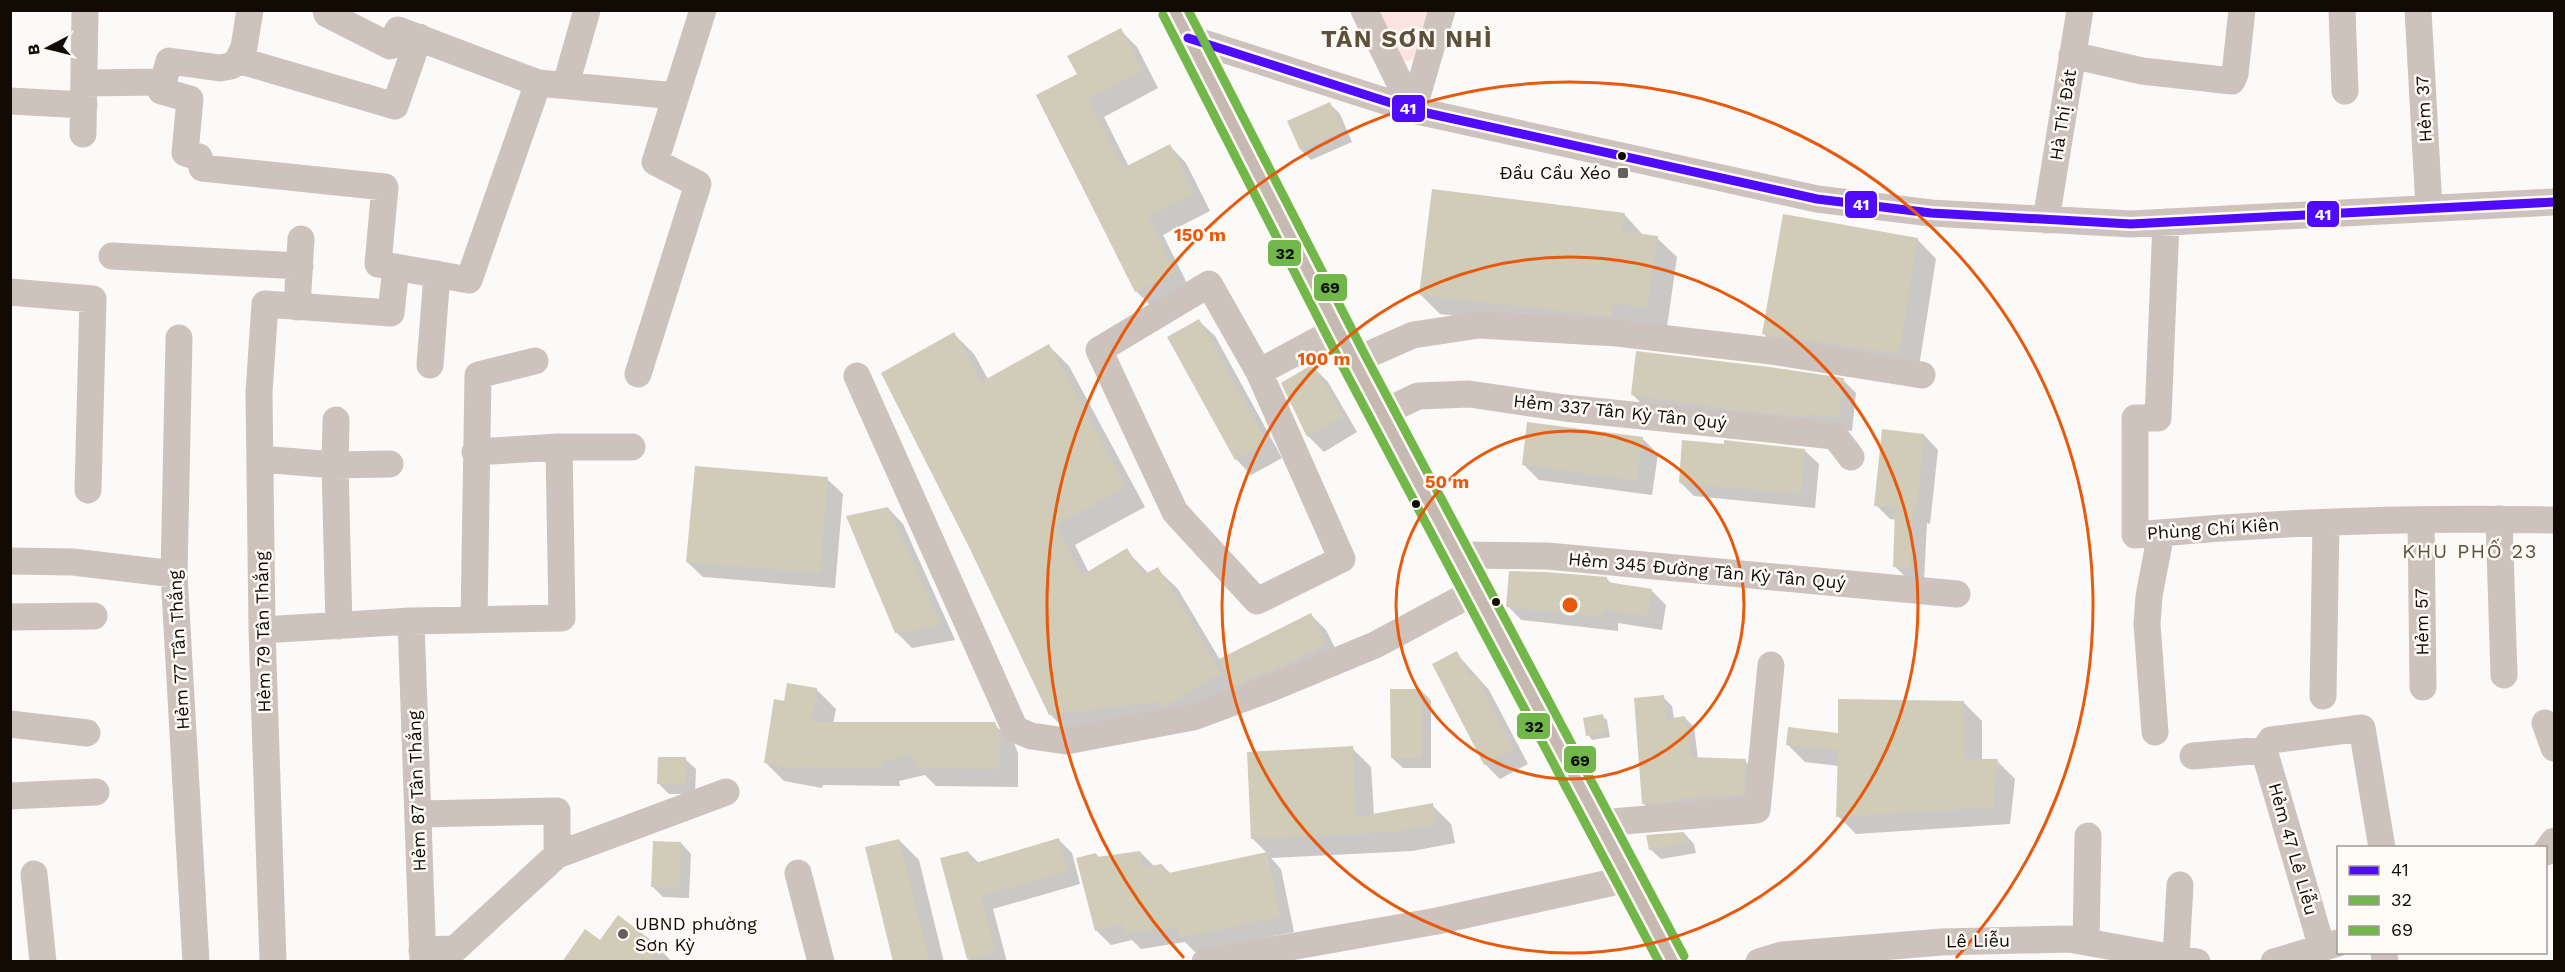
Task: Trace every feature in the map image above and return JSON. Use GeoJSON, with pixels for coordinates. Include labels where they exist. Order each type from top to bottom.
{"type":"FeatureCollection","features":[{"type":"Feature","properties":{"kind":"main road"},"geometry":{"type":"LineString","coordinates":[[1181,24],[1354,361],[1674,962]]}},
{"type":"Feature","properties":{"kind":"street"},"geometry":{"type":"LineString","coordinates":[[83,134],[85,10]]}},
{"type":"Feature","properties":{"kind":"street"},"geometry":{"type":"LineString","coordinates":[[250,10],[244,46],[238,60],[231,66],[220,68],[170,62],[161,91],[190,99],[185,153],[199,157],[202,168],[385,187],[391,313],[297,307],[302,239]]}},
{"type":"Feature","properties":{"kind":"street"},"geometry":{"type":"LineString","coordinates":[[326,10],[327,14],[390,46],[398,30],[538,83],[676,96]]}},
{"type":"Feature","properties":{"kind":"street"},"geometry":{"type":"LineString","coordinates":[[566,84],[586,10]]}},
{"type":"Feature","properties":{"kind":"street"},"geometry":{"type":"LineString","coordinates":[[639,374],[698,184],[656,162],[703,10]]}},
{"type":"Feature","properties":{"kind":"street"},"geometry":{"type":"LineString","coordinates":[[1364,10],[1413,110]]}},
{"type":"Feature","properties":{"kind":"street"},"geometry":{"type":"LineString","coordinates":[[1413,110],[1442,10]]}},
{"type":"Feature","properties":{"kind":"street","name":"Hà Thị Đát"},"geometry":{"type":"LineString","coordinates":[[2046,220],[2080,10]]}},
{"type":"Feature","properties":{"kind":"street"},"geometry":{"type":"LineString","coordinates":[[2072,55],[2142,71],[2232,81],[2235,74],[2242,10]]}},
{"type":"Feature","properties":{"kind":"street"},"geometry":{"type":"LineString","coordinates":[[2342,10],[2346,92]]}},
{"type":"Feature","properties":{"kind":"street","name":"Hẻm 37"},"geometry":{"type":"LineString","coordinates":[[2418,10],[2429,208]]}},
{"type":"Feature","properties":{"kind":"street"},"geometry":{"type":"LineString","coordinates":[[1181,24],[1413,110],[1816,199],[1930,213],[2131,224],[2554,202]]}},
{"type":"Feature","properties":{"kind":"street"},"geometry":{"type":"LineString","coordinates":[[238,60],[395,106],[419,37]]}},
{"type":"Feature","properties":{"kind":"street"},"geometry":{"type":"LineString","coordinates":[[10,101],[84,94],[162,82]]}},
{"type":"Feature","properties":{"kind":"street"},"geometry":{"type":"LineString","coordinates":[[387,266],[469,280],[538,83]]}},
{"type":"Feature","properties":{"kind":"street","name":"Phùng Chí Kiên"},"geometry":{"type":"LineString","coordinates":[[2166,222],[2158,418],[2136,418],[2148,534],[2263,525],[2499,519],[2554,520]]}},
{"type":"Feature","properties":{"kind":"street"},"geometry":{"type":"LineString","coordinates":[[112,256],[300,266]]}},
{"type":"Feature","properties":{"kind":"street"},"geometry":{"type":"LineString","coordinates":[[430,365],[437,274]]}},
{"type":"Feature","properties":{"kind":"street"},"geometry":{"type":"LineString","coordinates":[[1209,284],[1259,372],[1342,559],[1257,601],[1175,512],[1099,351],[1209,284]]}},
{"type":"Feature","properties":{"kind":"street"},"geometry":{"type":"LineString","coordinates":[[10,292],[93,298],[88,490]]}},
{"type":"Feature","properties":{"kind":"street","name":"Hẻm 79 Tân Thắng"},"geometry":{"type":"LineString","coordinates":[[273,962],[262,630],[259,392],[265,304],[297,307]]}},
{"type":"Feature","properties":{"kind":"street"},"geometry":{"type":"LineString","coordinates":[[1354,361],[1413,334],[1479,325],[1617,333],[1771,351],[1922,375]]}},
{"type":"Feature","properties":{"kind":"street"},"geometry":{"type":"LineString","coordinates":[[1259,372],[1339,329]]}},
{"type":"Feature","properties":{"kind":"street","name":"Hẻm 77 Tân Thắng"},"geometry":{"type":"LineString","coordinates":[[178,338],[174,574],[196,962]]}},
{"type":"Feature","properties":{"kind":"street"},"geometry":{"type":"LineString","coordinates":[[474,620],[478,375],[535,361]]}},
{"type":"Feature","properties":{"kind":"street"},"geometry":{"type":"LineString","coordinates":[[857,376],[1015,729],[1031,736],[1066,741],[1193,717],[1375,645],[1476,591]]}},
{"type":"Feature","properties":{"kind":"street","name":"Hẻm 337 Tân Kỳ Tân Quý"},"geometry":{"type":"LineString","coordinates":[[1382,413],[1418,396],[1469,394],[1564,408],[1835,436],[1851,457]]}},
{"type":"Feature","properties":{"kind":"street"},"geometry":{"type":"LineString","coordinates":[[336,420],[339,626]]}},
{"type":"Feature","properties":{"kind":"street"},"geometry":{"type":"LineString","coordinates":[[475,452],[559,447],[632,447]]}},
{"type":"Feature","properties":{"kind":"street"},"geometry":{"type":"LineString","coordinates":[[262,630],[411,621],[562,618],[559,447]]}},
{"type":"Feature","properties":{"kind":"street"},"geometry":{"type":"LineString","coordinates":[[260,459],[335,465],[390,464]]}},
{"type":"Feature","properties":{"kind":"street"},"geometry":{"type":"LineString","coordinates":[[2499,519],[2504,675]]}},
{"type":"Feature","properties":{"kind":"street","name":"Hẻm 57"},"geometry":{"type":"LineString","coordinates":[[2421,521],[2423,687]]}},
{"type":"Feature","properties":{"kind":"street"},"geometry":{"type":"LineString","coordinates":[[2323,696],[2326,523]]}},
{"type":"Feature","properties":{"kind":"street"},"geometry":{"type":"LineString","coordinates":[[2148,534],[2147,624],[2156,732]]}},
{"type":"Feature","properties":{"kind":"street","name":"Hẻm 345 Đường Tân Kỳ Tân Quý"},"geometry":{"type":"LineString","coordinates":[[1457,555],[1547,556],[1957,594]]}},
{"type":"Feature","properties":{"kind":"street"},"geometry":{"type":"LineString","coordinates":[[10,561],[73,562],[174,574]]}},
{"type":"Feature","properties":{"kind":"street"},"geometry":{"type":"LineString","coordinates":[[10,617],[94,616]]}},
{"type":"Feature","properties":{"kind":"street","name":"Hẻm 87 Tân Thắng"},"geometry":{"type":"LineString","coordinates":[[411,621],[423,956]]}},
{"type":"Feature","properties":{"kind":"street"},"geometry":{"type":"LineString","coordinates":[[1599,823],[1757,810],[1771,665]]}},
{"type":"Feature","properties":{"kind":"street"},"geometry":{"type":"LineString","coordinates":[[2545,723],[2554,748]]}},
{"type":"Feature","properties":{"kind":"street"},"geometry":{"type":"LineString","coordinates":[[10,724],[87,733]]}},
{"type":"Feature","properties":{"kind":"street"},"geometry":{"type":"LineString","coordinates":[[2193,756],[2264,750],[2271,740],[2362,728],[2382,846]]}},
{"type":"Feature","properties":{"kind":"street","name":"Hẻm 47 Lê Liễu"},"geometry":{"type":"LineString","coordinates":[[2264,750],[2330,946]]}},
{"type":"Feature","properties":{"kind":"street"},"geometry":{"type":"LineString","coordinates":[[10,796],[96,792]]}},
{"type":"Feature","properties":{"kind":"street"},"geometry":{"type":"LineString","coordinates":[[423,956],[455,950],[557,855],[726,792]]}},
{"type":"Feature","properties":{"kind":"street"},"geometry":{"type":"LineString","coordinates":[[419,814],[557,811],[557,855]]}},
{"type":"Feature","properties":{"kind":"street"},"geometry":{"type":"LineString","coordinates":[[2086,942],[2088,836]]}},
{"type":"Feature","properties":{"kind":"street"},"geometry":{"type":"LineString","coordinates":[[798,873],[821,962]]}},
{"type":"Feature","properties":{"kind":"street"},"geometry":{"type":"LineString","coordinates":[[34,874],[43,962]]}},
{"type":"Feature","properties":{"kind":"street"},"geometry":{"type":"LineString","coordinates":[[1205,962],[1311,952],[1437,921],[1628,879]]}},
{"type":"Feature","properties":{"kind":"street"},"geometry":{"type":"LineString","coordinates":[[2180,885],[2186,959]]}},
{"type":"Feature","properties":{"kind":"street","name":"Lê Liễu"},"geometry":{"type":"LineString","coordinates":[[1759,962],[1782,955],[1809,957],[1942,942],[2037,951],[2069,939],[2186,959]]}},
{"type":"Feature","properties":{"kind":"street"},"geometry":{"type":"LineString","coordinates":[[2274,962],[2330,946]]}},
{"type":"Feature","properties":{"kind":"shaded area"},"geometry":{"type":"Polygon","coordinates":[[[1376,11],[1431,11],[1413,60],[1400,62],[1376,11]]]}},
{"type":"Feature","properties":{"kind":"building"},"geometry":{"type":"Polygon","coordinates":[[[1121,28],[1143,71],[1088,99],[1123,168],[1170,144],[1194,194],[1148,217],[1175,272],[1135,292],[1036,95],[1077,74],[1067,56],[1121,28]]]}},
{"type":"Feature","properties":{"kind":"building"},"geometry":{"type":"Polygon","coordinates":[[[1330,102],[1343,131],[1300,150],[1287,121],[1330,102]]]}},
{"type":"Feature","properties":{"kind":"building"},"geometry":{"type":"Polygon","coordinates":[[[1432,189],[1625,213],[1622,231],[1658,236],[1647,308],[1613,303],[1612,317],[1419,295],[1432,189]]]}},
{"type":"Feature","properties":{"kind":"building"},"geometry":{"type":"Polygon","coordinates":[[[1783,214],[1918,238],[1899,354],[1762,334],[1783,214]]]}},
{"type":"Feature","properties":{"kind":"building"},"geometry":{"type":"Polygon","coordinates":[[[1199,319],[1267,442],[1235,460],[1167,337],[1199,319]]]}},
{"type":"Feature","properties":{"kind":"building"},"geometry":{"type":"Polygon","coordinates":[[[954,332],[981,382],[1049,344],[1126,487],[1056,525],[1082,575],[1127,548],[1143,575],[1158,567],[1221,673],[1162,707],[1158,702],[1049,715],[970,549],[881,373],[954,332]]]}},
{"type":"Feature","properties":{"kind":"building"},"geometry":{"type":"Polygon","coordinates":[[[1636,351],[1844,378],[1839,418],[1727,409],[1631,395],[1636,351]]]}},
{"type":"Feature","properties":{"kind":"building"},"geometry":{"type":"Polygon","coordinates":[[[1313,364],[1343,416],[1307,437],[1281,383],[1313,364]]]}},
{"type":"Feature","properties":{"kind":"building"},"geometry":{"type":"Polygon","coordinates":[[[1527,422],[1643,437],[1637,480],[1522,465],[1527,422]]]}},
{"type":"Feature","properties":{"kind":"building"},"geometry":{"type":"Polygon","coordinates":[[[1882,429],[1924,434],[1917,510],[1913,510],[1910,568],[1893,567],[1895,508],[1874,506],[1882,429]]]}},
{"type":"Feature","properties":{"kind":"building"},"geometry":{"type":"Polygon","coordinates":[[[1682,440],[1724,444],[1724,440],[1805,449],[1801,494],[1679,483],[1682,440]]]}},
{"type":"Feature","properties":{"kind":"building"},"geometry":{"type":"Polygon","coordinates":[[[695,466],[828,477],[820,573],[686,562],[695,466]]]}},
{"type":"Feature","properties":{"kind":"building"},"geometry":{"type":"Polygon","coordinates":[[[888,507],[941,625],[895,633],[846,516],[888,507]]]}},
{"type":"Feature","properties":{"kind":"building"},"geometry":{"type":"Polygon","coordinates":[[[1509,571],[1607,577],[1607,582],[1652,589],[1648,616],[1604,610],[1603,617],[1506,607],[1509,571]]]}},
{"type":"Feature","properties":{"kind":"building"},"geometry":{"type":"Polygon","coordinates":[[[1311,613],[1326,644],[1281,667],[1232,686],[1219,659],[1311,613]]]}},
{"type":"Feature","properties":{"kind":"building"},"geometry":{"type":"Polygon","coordinates":[[[1457,651],[1470,677],[1475,674],[1514,749],[1484,765],[1432,664],[1457,651]]]}},
{"type":"Feature","properties":{"kind":"building"},"geometry":{"type":"Polygon","coordinates":[[[787,683],[817,688],[811,722],[995,722],[999,733],[1000,769],[916,768],[912,754],[881,762],[882,767],[804,767],[804,770],[764,763],[774,699],[784,701],[787,683]]]}},
{"type":"Feature","properties":{"kind":"building"},"geometry":{"type":"Polygon","coordinates":[[[1390,689],[1421,689],[1422,758],[1391,758],[1390,689]]]}},
{"type":"Feature","properties":{"kind":"building"},"geometry":{"type":"Polygon","coordinates":[[[1664,695],[1666,719],[1685,716],[1691,757],[1746,759],[1743,795],[1678,798],[1678,801],[1642,804],[1634,698],[1664,695]]]}},
{"type":"Feature","properties":{"kind":"building"},"geometry":{"type":"Polygon","coordinates":[[[1838,699],[1964,701],[1965,759],[1998,759],[1993,807],[1836,817],[1838,750],[1786,745],[1788,727],[1838,733],[1838,699]]]}},
{"type":"Feature","properties":{"kind":"building"},"geometry":{"type":"Polygon","coordinates":[[[1603,714],[1606,732],[1586,736],[1583,718],[1603,714]]]}},
{"type":"Feature","properties":{"kind":"building"},"geometry":{"type":"Polygon","coordinates":[[[1353,746],[1356,817],[1433,803],[1436,824],[1392,832],[1251,839],[1247,752],[1353,746]]]}},
{"type":"Feature","properties":{"kind":"building"},"geometry":{"type":"Polygon","coordinates":[[[658,757],[686,757],[685,785],[657,784],[658,757]]]}},
{"type":"Feature","properties":{"kind":"building"},"geometry":{"type":"Polygon","coordinates":[[[1684,832],[1686,843],[1649,850],[1646,835],[1684,832]]]}},
{"type":"Feature","properties":{"kind":"building"},"geometry":{"type":"Polygon","coordinates":[[[1059,838],[1068,871],[981,896],[996,952],[967,959],[940,858],[968,851],[972,864],[1059,838]]]}},
{"type":"Feature","properties":{"kind":"building"},"geometry":{"type":"Polygon","coordinates":[[[899,839],[930,962],[893,962],[865,847],[899,839]]]}},
{"type":"Feature","properties":{"kind":"building"},"geometry":{"type":"Polygon","coordinates":[[[653,841],[681,842],[680,888],[651,887],[653,841]]]}},
{"type":"Feature","properties":{"kind":"building"},"geometry":{"type":"Polygon","coordinates":[[[1140,851],[1142,867],[1162,864],[1164,874],[1267,852],[1280,917],[1179,938],[1177,927],[1125,934],[1123,924],[1095,931],[1076,858],[1096,853],[1097,857],[1140,851]]]}},
{"type":"Feature","properties":{"kind":"building","name":"UBND phường Sơn Kỳ"},"geometry":{"type":"Polygon","coordinates":[[[618,915],[660,947],[649,962],[562,962],[585,929],[600,940],[618,915]]]}},
{"type":"Feature","properties":{"kind":"transit line","name":"69"},"geometry":{"type":"LineString","coordinates":[[1188,10],[1365,355],[1684,956]]}},
{"type":"Feature","properties":{"kind":"transit line","name":"32"},"geometry":{"type":"LineString","coordinates":[[1163,15],[1343,367],[1659,962]]}},
{"type":"Feature","properties":{"kind":"transit line","name":"41"},"geometry":{"type":"LineString","coordinates":[[1188,38],[1413,110],[1817,199],[1931,213],[2131,224],[2554,202]]}},
{"type":"Feature","properties":{"kind":"place","name":"Đầu Cầu Xéo"},"geometry":{"type":"Point","coordinates":[1623,173]}},
{"type":"Feature","properties":{"kind":"place","name":"UBND phường Sơn Kỳ"},"geometry":{"type":"Point","coordinates":[623,934]}},
{"type":"Feature","properties":{"kind":"district","name":"TÂN SƠN NHÌ"},"geometry":{"type":"Point","coordinates":[1407,39]}},
{"type":"Feature","properties":{"kind":"district","name":"KHU PHỐ 23"},"geometry":{"type":"Point","coordinates":[2470,551]}}]}
